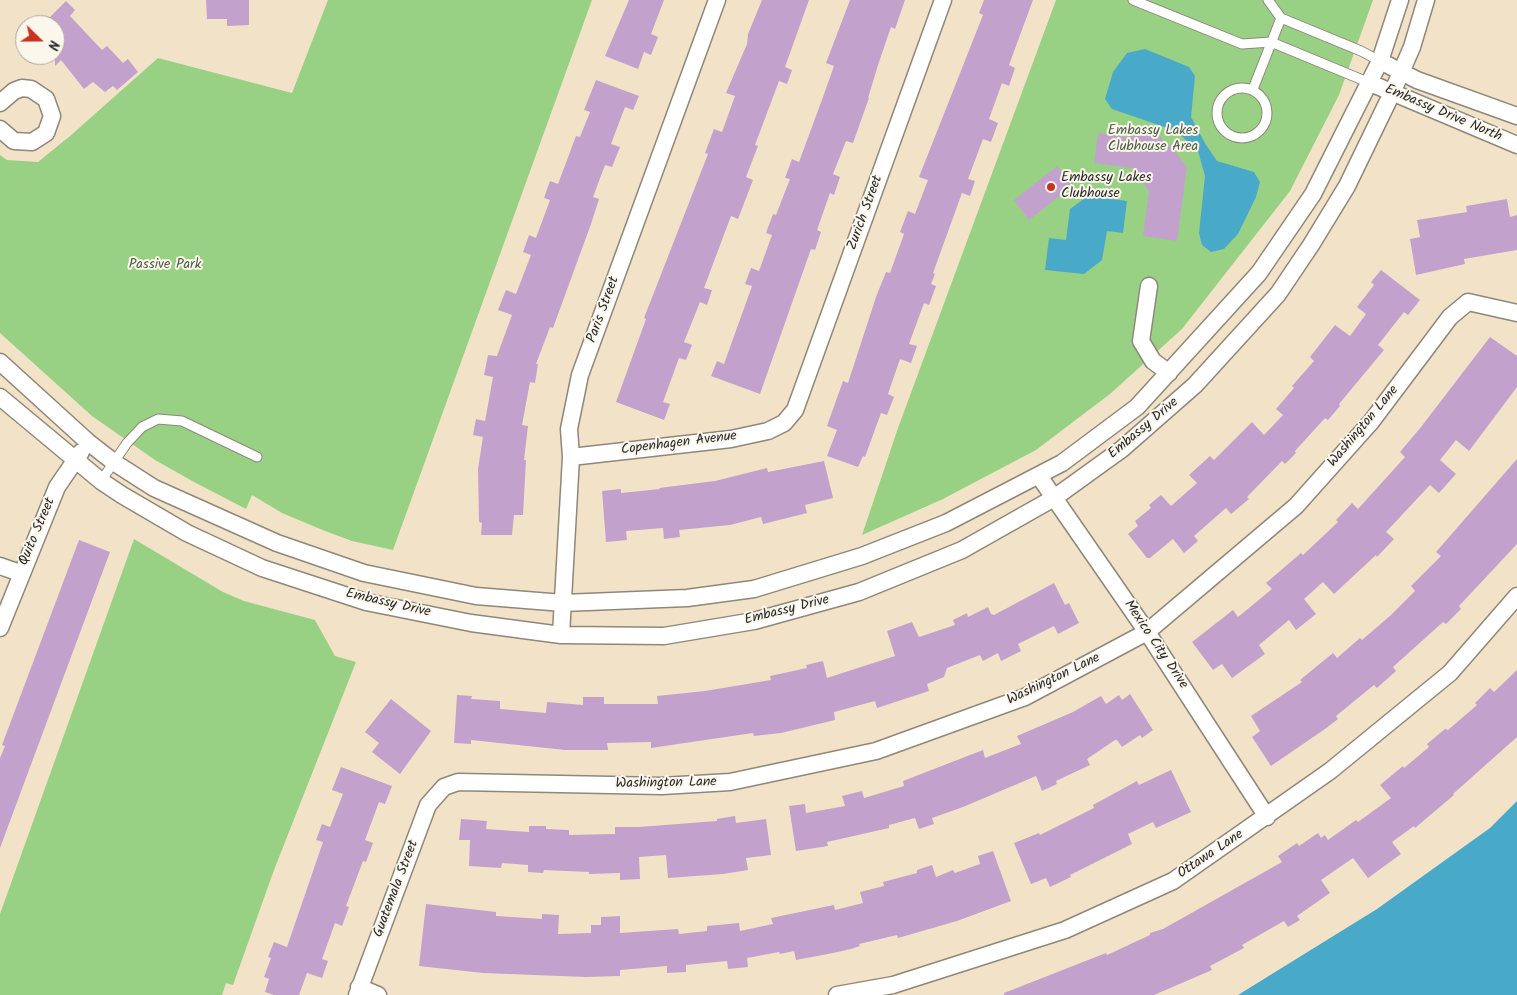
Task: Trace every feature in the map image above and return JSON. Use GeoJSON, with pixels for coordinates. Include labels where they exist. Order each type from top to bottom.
{"type":"FeatureCollection","features":[{"type":"Feature","properties":{"kind":"street","name":"Paris Street"},"geometry":{"type":"LineString","coordinates":[[561,635],[571,457],[569,429],[580,375],[717,0]]}},
{"type":"Feature","properties":{"kind":"street","name":"Zurich Street"},"geometry":{"type":"LineString","coordinates":[[784,423],[796,410],[943,0]]}},
{"type":"Feature","properties":{"kind":"street","name":"Embassy Drive"},"geometry":{"type":"LineString","coordinates":[[0,362],[88,442],[114,463],[154,488],[244,530],[364,572],[476,596],[563,603],[687,598],[754,589],[862,556],[946,524],[1039,476],[1069,458],[1137,407],[1252,280],[1313,194],[1380,62],[1400,0]]}},
{"type":"Feature","properties":{"kind":"street","name":"Embassy Drive"},"geometry":{"type":"LineString","coordinates":[[0,397],[101,481],[122,496],[188,533],[262,568],[366,602],[471,623],[561,635],[664,636],[754,621],[859,592],[962,550],[1054,498],[1122,449],[1195,385],[1278,294],[1347,186],[1402,71],[1426,0]]}},
{"type":"Feature","properties":{"kind":"street","name":"Embassy Drive North"},"geometry":{"type":"LineString","coordinates":[[1380,62],[1418,80],[1517,116]]}},
{"type":"Feature","properties":{"kind":"street","name":"Embassy Drive North"},"geometry":{"type":"LineString","coordinates":[[1370,83],[1517,145]]}},
{"type":"Feature","properties":{"kind":"street"},"geometry":{"type":"LineString","coordinates":[[0,102],[14,90],[32,89],[46,99],[52,116],[46,132],[32,142],[14,141],[0,129]]}},
{"type":"Feature","properties":{"kind":"street"},"geometry":{"type":"LineString","coordinates":[[1149,286],[1141,341],[1152,361],[1169,373]]}},
{"type":"Feature","properties":{"kind":"street","name":"Washington Lane"},"geometry":{"type":"LineString","coordinates":[[444,787],[458,782],[662,786],[730,782],[876,751],[1025,697],[1147,632],[1296,506],[1371,422],[1450,317],[1468,302],[1517,313]]}},
{"type":"Feature","properties":{"kind":"street","name":"Copenhagen Avenue"},"geometry":{"type":"LineString","coordinates":[[571,457],[731,439],[768,431],[784,423]]}},
{"type":"Feature","properties":{"kind":"street","name":"Quito Street"},"geometry":{"type":"LineString","coordinates":[[0,628],[20,573],[57,487],[88,442]]}},
{"type":"Feature","properties":{"kind":"street","name":"Mexico City Drive"},"geometry":{"type":"LineString","coordinates":[[1039,476],[1147,632],[1267,817]]}},
{"type":"Feature","properties":{"kind":"street"},"geometry":{"type":"LineString","coordinates":[[0,566],[20,573]]}},
{"type":"Feature","properties":{"kind":"street","name":"Ottawa Lane"},"geometry":{"type":"LineString","coordinates":[[837,995],[892,985],[1065,930],[1173,882],[1330,771],[1450,672],[1517,596]]}},
{"type":"Feature","properties":{"kind":"street","name":"Guatemala Street"},"geometry":{"type":"LineString","coordinates":[[358,991],[428,805],[444,787]]}},
{"type":"Feature","properties":{"kind":"street"},"geometry":{"type":"LineString","coordinates":[[358,991],[378,995]]}},
{"type":"Feature","properties":{"kind":"lane"},"geometry":{"type":"LineString","coordinates":[[1133,0],[1242,44],[1271,42],[1370,83]]}},
{"type":"Feature","properties":{"kind":"lane"},"geometry":{"type":"LineString","coordinates":[[1268,0],[1281,18],[1360,51],[1380,62]]}},
{"type":"Feature","properties":{"kind":"lane"},"geometry":{"type":"LineString","coordinates":[[1253,90],[1281,18]]}},
{"type":"Feature","properties":{"kind":"lane"},"geometry":{"type":"LineString","coordinates":[[1243,87],[1253,90],[1261,95],[1266,104],[1268,114],[1266,124],[1260,132],[1251,137],[1242,139],[1232,137],[1224,131],[1218,122],[1216,113],[1218,103],[1224,94],[1233,89],[1243,87]]}},
{"type":"Feature","properties":{"kind":"lane"},"geometry":{"type":"LineString","coordinates":[[101,481],[127,443],[142,427],[158,420],[182,421],[257,457]]}},
{"type":"Feature","properties":{"kind":"green space","name":"Passive Park"},"geometry":{"type":"Polygon","coordinates":[[[328,0],[592,0],[393,550],[352,541],[325,531],[282,513],[252,495],[246,509],[194,482],[155,460],[92,416],[0,333],[0,155],[7,160],[38,162],[158,58],[292,93],[328,0]]]}},
{"type":"Feature","properties":{"kind":"green space","name":"Embassy Lakes Clubhouse Area"},"geometry":{"type":"Polygon","coordinates":[[[1056,0],[1373,0],[1339,95],[1290,191],[1182,329],[1110,394],[1036,450],[943,499],[862,535],[898,428],[1056,0]]]}},
{"type":"Feature","properties":{"kind":"green space"},"geometry":{"type":"Polygon","coordinates":[[[134,539],[223,592],[244,601],[315,620],[335,656],[356,662],[274,870],[233,985],[226,983],[222,995],[0,995],[0,914],[134,539]]]}},
{"type":"Feature","properties":{"kind":"water"},"geometry":{"type":"Polygon","coordinates":[[[1145,49],[1189,67],[1195,76],[1191,117],[1206,145],[1217,161],[1254,172],[1260,182],[1256,197],[1238,234],[1224,249],[1211,252],[1202,245],[1199,233],[1205,176],[1198,151],[1176,131],[1112,109],[1105,99],[1113,72],[1127,53],[1145,49]]]}},
{"type":"Feature","properties":{"kind":"water"},"geometry":{"type":"Polygon","coordinates":[[[1088,196],[1127,201],[1123,233],[1107,231],[1102,260],[1084,274],[1045,270],[1049,238],[1066,240],[1070,209],[1088,196]]]}},
{"type":"Feature","properties":{"kind":"water"},"geometry":{"type":"Polygon","coordinates":[[[1517,801],[1517,995],[1238,995],[1377,909],[1490,828],[1517,801]]]}},
{"type":"Feature","properties":{"kind":"building"},"geometry":{"type":"Polygon","coordinates":[[[206,0],[249,0],[249,25],[227,26],[227,19],[207,19],[206,0]]]}},
{"type":"Feature","properties":{"kind":"building"},"geometry":{"type":"Polygon","coordinates":[[[629,0],[664,0],[651,34],[658,37],[651,55],[644,52],[638,69],[605,56],[629,0]]]}},
{"type":"Feature","properties":{"kind":"building"},"geometry":{"type":"Polygon","coordinates":[[[762,0],[809,0],[785,67],[792,70],[787,84],[779,81],[755,145],[758,146],[746,177],[753,180],[738,219],[731,216],[704,288],[712,290],[707,305],[700,302],[684,342],[692,345],[686,360],[679,358],[663,402],[670,404],[664,420],[616,402],[646,319],[644,318],[708,154],[705,153],[714,129],[722,132],[735,96],[726,93],[747,44],[748,34],[762,0]]]}},
{"type":"Feature","properties":{"kind":"building"},"geometry":{"type":"Polygon","coordinates":[[[850,0],[905,0],[895,29],[891,27],[853,143],[846,141],[833,174],[840,177],[834,195],[830,193],[817,230],[821,232],[815,250],[811,249],[760,394],[711,376],[717,361],[724,364],[752,286],[745,284],[751,268],[759,271],[772,235],[766,233],[773,214],[776,215],[790,179],[785,178],[792,159],[799,162],[834,66],[826,63],[850,0]]]}},
{"type":"Feature","properties":{"kind":"building"},"geometry":{"type":"Polygon","coordinates":[[[984,0],[1033,0],[1009,65],[1015,68],[1009,86],[1002,83],[989,119],[998,123],[991,142],[983,139],[968,179],[975,181],[970,196],[962,193],[933,273],[935,274],[931,284],[936,286],[929,305],[924,303],[909,344],[917,346],[911,363],[900,359],[888,394],[894,397],[887,415],[881,413],[865,457],[863,456],[858,467],[827,456],[837,430],[827,426],[843,381],[848,383],[886,272],[890,273],[904,234],[900,232],[908,211],[915,214],[928,180],[919,177],[983,15],[979,13],[984,0]]]}},
{"type":"Feature","properties":{"kind":"building"},"geometry":{"type":"Polygon","coordinates":[[[66,1],[75,10],[70,16],[102,50],[107,46],[123,63],[128,59],[138,72],[117,90],[113,86],[105,92],[93,82],[84,89],[65,65],[65,15],[52,15],[66,1]]]}},
{"type":"Feature","properties":{"kind":"building"},"geometry":{"type":"Polygon","coordinates":[[[596,80],[639,96],[633,110],[625,107],[611,144],[620,147],[612,167],[605,165],[593,197],[599,199],[591,224],[553,328],[550,327],[536,364],[538,364],[535,383],[530,382],[522,425],[528,426],[524,460],[526,460],[523,515],[514,515],[512,535],[481,535],[482,523],[479,522],[478,469],[483,437],[473,435],[476,419],[485,421],[493,377],[484,375],[488,355],[497,356],[512,315],[498,310],[506,290],[516,294],[531,255],[523,252],[529,235],[536,238],[550,200],[544,198],[550,181],[558,184],[576,136],[580,137],[590,112],[584,110],[596,80]]]}},
{"type":"Feature","properties":{"kind":"building","name":"Embassy Lakes Clubhouse"},"geometry":{"type":"Polygon","coordinates":[[[1132,132],[1160,136],[1167,146],[1170,144],[1187,167],[1177,241],[1143,236],[1149,191],[1132,168],[1094,163],[1098,133],[1131,138],[1132,132]]]}},
{"type":"Feature","properties":{"kind":"building"},"geometry":{"type":"Polygon","coordinates":[[[1057,166],[1072,186],[1029,220],[1014,200],[1057,166]]]}},
{"type":"Feature","properties":{"kind":"building"},"geometry":{"type":"Polygon","coordinates":[[[1507,199],[1510,217],[1517,215],[1517,250],[1464,259],[1465,264],[1416,275],[1410,239],[1420,237],[1417,220],[1467,212],[1466,206],[1507,199]]]}},
{"type":"Feature","properties":{"kind":"building"},"geometry":{"type":"Polygon","coordinates":[[[1381,270],[1420,300],[1408,315],[1404,312],[1378,345],[1384,350],[1339,404],[1340,406],[1328,420],[1325,418],[1285,464],[1282,461],[1247,497],[1249,499],[1231,514],[1226,508],[1194,536],[1198,541],[1184,553],[1173,539],[1150,558],[1147,558],[1128,534],[1138,526],[1135,521],[1151,508],[1149,505],[1161,495],[1171,506],[1197,483],[1189,475],[1210,456],[1214,460],[1252,422],[1264,435],[1283,415],[1276,409],[1294,388],[1292,386],[1314,361],[1310,357],[1335,325],[1350,336],[1366,314],[1357,307],[1374,285],[1371,282],[1381,270]]]}},
{"type":"Feature","properties":{"kind":"building"},"geometry":{"type":"Polygon","coordinates":[[[1490,337],[1517,356],[1517,387],[1469,451],[1456,440],[1440,460],[1456,474],[1439,493],[1430,485],[1386,532],[1394,539],[1377,557],[1376,555],[1334,594],[1323,582],[1304,599],[1316,614],[1296,630],[1289,620],[1259,645],[1265,654],[1232,678],[1222,664],[1213,670],[1192,642],[1233,610],[1238,617],[1272,589],[1266,583],[1301,553],[1303,555],[1338,522],[1336,520],[1352,503],[1358,509],[1405,457],[1400,452],[1490,337]]]}},
{"type":"Feature","properties":{"kind":"building"},"geometry":{"type":"Polygon","coordinates":[[[1517,459],[1517,544],[1459,606],[1461,609],[1446,624],[1443,622],[1393,667],[1396,671],[1377,688],[1374,685],[1336,716],[1338,719],[1325,729],[1271,766],[1252,737],[1260,731],[1251,716],[1302,682],[1300,680],[1333,653],[1337,658],[1360,638],[1362,640],[1391,615],[1415,591],[1411,586],[1441,556],[1436,552],[1517,459]]]}},
{"type":"Feature","properties":{"kind":"building"},"geometry":{"type":"Polygon","coordinates":[[[824,461],[833,498],[805,505],[807,513],[763,524],[761,517],[730,525],[679,530],[680,537],[664,539],[663,528],[626,531],[627,540],[606,542],[602,491],[621,489],[621,493],[660,489],[715,481],[767,468],[768,472],[824,461]]]}},
{"type":"Feature","properties":{"kind":"building"},"geometry":{"type":"Polygon","coordinates":[[[79,540],[110,552],[0,848],[0,758],[5,746],[2,745],[79,540]]]}},
{"type":"Feature","properties":{"kind":"building"},"geometry":{"type":"Polygon","coordinates":[[[1054,583],[1065,605],[1069,603],[1079,623],[1058,634],[1054,626],[1018,644],[1021,651],[1001,661],[998,653],[983,661],[980,655],[947,668],[944,677],[927,684],[929,691],[877,708],[875,701],[834,712],[835,720],[781,733],[754,736],[753,733],[651,748],[651,742],[607,743],[608,750],[565,750],[471,740],[471,744],[454,743],[457,695],[472,696],[471,699],[500,701],[500,709],[546,713],[547,702],[583,705],[583,697],[604,697],[604,704],[658,704],[657,696],[705,691],[771,680],[770,676],[807,668],[806,665],[823,661],[827,678],[895,656],[887,631],[912,622],[919,637],[955,625],[953,620],[967,613],[968,617],[988,607],[991,614],[994,615],[1054,583]]]}},
{"type":"Feature","properties":{"kind":"building"},"geometry":{"type":"Polygon","coordinates":[[[1517,670],[1517,737],[1415,828],[1414,826],[1392,842],[1401,854],[1368,878],[1353,858],[1321,880],[1330,893],[1297,916],[1300,920],[1288,927],[1284,921],[1242,945],[1244,948],[1210,966],[1212,970],[1154,995],[1004,995],[1004,993],[1106,953],[1107,955],[1150,935],[1150,933],[1163,929],[1282,862],[1278,856],[1297,843],[1299,846],[1318,833],[1321,838],[1325,835],[1328,840],[1356,820],[1358,822],[1391,798],[1380,785],[1403,766],[1404,768],[1429,747],[1427,744],[1445,729],[1448,730],[1477,705],[1475,703],[1490,688],[1494,692],[1517,670]]]}},
{"type":"Feature","properties":{"kind":"building"},"geometry":{"type":"Polygon","coordinates":[[[1130,694],[1153,730],[1142,738],[1140,735],[1122,747],[1115,740],[1087,759],[1090,765],[1056,781],[1057,784],[1042,791],[1036,776],[932,818],[934,824],[919,829],[915,818],[889,825],[889,828],[827,842],[828,846],[796,851],[789,806],[805,804],[806,813],[845,806],[842,796],[862,791],[864,798],[904,786],[903,781],[983,750],[985,758],[1021,744],[1017,736],[1073,712],[1101,696],[1106,704],[1119,695],[1122,700],[1130,694]]]}},
{"type":"Feature","properties":{"kind":"building"},"geometry":{"type":"Polygon","coordinates":[[[391,699],[431,731],[400,774],[372,752],[379,743],[365,732],[391,699]]]}},
{"type":"Feature","properties":{"kind":"building"},"geometry":{"type":"Polygon","coordinates":[[[341,767],[392,786],[385,804],[379,802],[365,840],[373,843],[366,862],[363,861],[346,906],[349,907],[342,926],[335,923],[322,959],[328,961],[322,978],[307,973],[299,995],[274,995],[265,992],[269,979],[264,977],[271,958],[268,957],[274,942],[287,947],[323,842],[316,840],[322,824],[330,827],[343,794],[332,790],[341,767]]]}},
{"type":"Feature","properties":{"kind":"building"},"geometry":{"type":"Polygon","coordinates":[[[1171,770],[1191,812],[1156,828],[1153,822],[1128,834],[1132,844],[1050,887],[1046,878],[1031,884],[1014,843],[1039,833],[1040,835],[1094,808],[1093,805],[1137,781],[1139,785],[1171,770]]]}},
{"type":"Feature","properties":{"kind":"building"},"geometry":{"type":"Polygon","coordinates":[[[735,816],[736,823],[766,819],[771,855],[746,858],[748,870],[723,874],[668,878],[666,855],[639,857],[640,879],[620,880],[620,873],[589,874],[589,872],[544,870],[543,873],[528,872],[528,865],[502,863],[501,868],[469,866],[470,840],[459,840],[461,819],[487,821],[486,829],[529,832],[529,826],[546,826],[546,829],[569,830],[569,835],[615,834],[615,827],[717,821],[717,819],[735,816]]]}},
{"type":"Feature","properties":{"kind":"building"},"geometry":{"type":"Polygon","coordinates":[[[993,851],[1011,901],[957,921],[898,938],[897,935],[859,944],[860,946],[833,953],[796,960],[794,951],[780,954],[779,952],[747,958],[748,967],[728,969],[727,961],[686,965],[686,972],[667,973],[667,966],[620,970],[620,976],[586,977],[483,973],[419,966],[426,904],[496,912],[496,916],[542,919],[542,914],[559,915],[558,934],[591,933],[591,925],[601,925],[601,917],[620,916],[620,933],[678,929],[679,934],[707,931],[707,926],[739,923],[740,931],[773,924],[771,918],[834,905],[835,910],[863,903],[860,892],[884,886],[883,882],[917,873],[917,870],[932,865],[936,877],[953,870],[955,873],[980,864],[978,856],[993,851]]]}},
{"type":"Feature","properties":{"kind":"place","name":"Embassy Lakes Clubhouse"},"geometry":{"type":"Point","coordinates":[1051,187]}}]}
